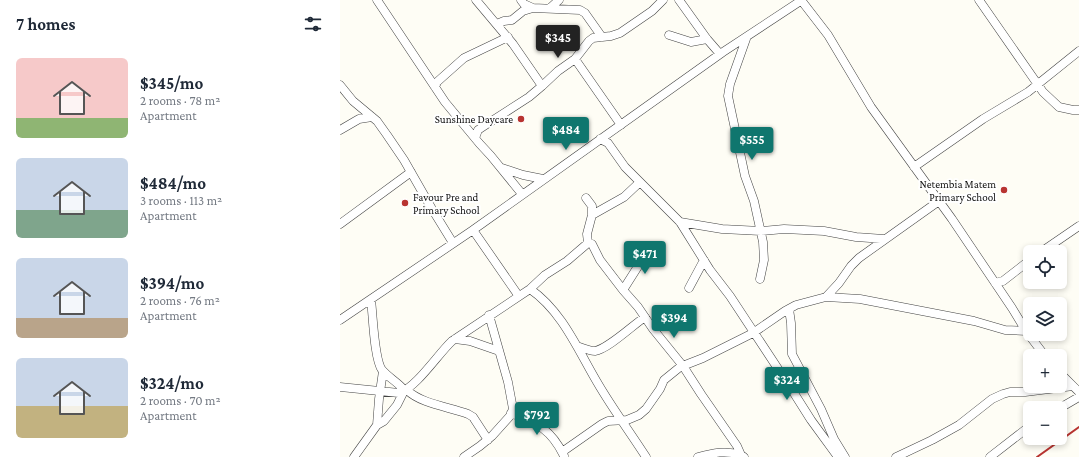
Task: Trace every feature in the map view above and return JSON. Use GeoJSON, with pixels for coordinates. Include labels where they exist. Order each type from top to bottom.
{"type":"FeatureCollection","features":[{"type":"Feature","properties":{"kind":"street"},"geometry":{"type":"LineString","coordinates":[[377,0],[445,102],[502,168],[522,194]]}},
{"type":"Feature","properties":{"kind":"street"},"geometry":{"type":"LineString","coordinates":[[476,0],[520,52],[542,86]]}},
{"type":"Feature","properties":{"kind":"street"},"geometry":{"type":"LineString","coordinates":[[521,0],[524,4],[533,8]]}},
{"type":"Feature","properties":{"kind":"street"},"geometry":{"type":"LineString","coordinates":[[550,8],[559,0]]}},
{"type":"Feature","properties":{"kind":"street"},"geometry":{"type":"LineString","coordinates":[[475,138],[478,130],[529,97],[558,71],[575,59],[588,41],[593,38],[620,33],[652,11],[663,0]]}},
{"type":"Feature","properties":{"kind":"street"},"geometry":{"type":"LineString","coordinates":[[679,0],[707,39],[720,54]]}},
{"type":"Feature","properties":{"kind":"street"},"geometry":{"type":"LineString","coordinates":[[341,316],[371,300],[473,230],[720,54],[801,0],[828,35],[871,107],[939,201],[1023,326]]}},
{"type":"Feature","properties":{"kind":"street"},"geometry":{"type":"LineString","coordinates":[[979,0],[1043,92],[1059,107],[1079,110]]}},
{"type":"Feature","properties":{"kind":"street"},"geometry":{"type":"LineString","coordinates":[[497,24],[512,20],[522,11],[533,8],[580,10],[585,13],[602,36]]}},
{"type":"Feature","properties":{"kind":"street"},"geometry":{"type":"LineString","coordinates":[[669,35],[691,42],[707,39]]}},
{"type":"Feature","properties":{"kind":"street"},"geometry":{"type":"LineString","coordinates":[[435,87],[437,82],[464,58],[508,38]]}},
{"type":"Feature","properties":{"kind":"street"},"geometry":{"type":"LineString","coordinates":[[746,39],[730,84],[728,96],[745,176],[754,200],[761,231],[764,260],[760,279]]}},
{"type":"Feature","properties":{"kind":"street"},"geometry":{"type":"LineString","coordinates":[[914,167],[983,119],[1028,92],[1079,51]]}},
{"type":"Feature","properties":{"kind":"street"},"geometry":{"type":"LineString","coordinates":[[575,59],[621,125]]}},
{"type":"Feature","properties":{"kind":"street"},"geometry":{"type":"LineString","coordinates":[[340,85],[353,101],[372,117],[387,135],[453,243]]}},
{"type":"Feature","properties":{"kind":"street"},"geometry":{"type":"LineString","coordinates":[[340,130],[344,124],[359,119],[372,117]]}},
{"type":"Feature","properties":{"kind":"street"},"geometry":{"type":"LineString","coordinates":[[600,139],[608,143],[621,162],[680,222],[753,333],[785,378],[811,420],[838,457]]}},
{"type":"Feature","properties":{"kind":"street"},"geometry":{"type":"LineString","coordinates":[[502,168],[523,175],[543,179]]}},
{"type":"Feature","properties":{"kind":"street"},"geometry":{"type":"LineString","coordinates":[[340,224],[411,172]]}},
{"type":"Feature","properties":{"kind":"street"},"geometry":{"type":"LineString","coordinates":[[592,215],[624,197],[640,182]]}},
{"type":"Feature","properties":{"kind":"street"},"geometry":{"type":"LineString","coordinates":[[586,198],[592,206],[592,215],[587,234],[588,243]]}},
{"type":"Feature","properties":{"kind":"street"},"geometry":{"type":"LineString","coordinates":[[826,297],[839,283],[851,266],[884,239],[939,201]]}},
{"type":"Feature","properties":{"kind":"street"},"geometry":{"type":"LineString","coordinates":[[680,222],[722,229],[761,231],[784,229],[824,231],[856,237],[884,239]]}},
{"type":"Feature","properties":{"kind":"street"},"geometry":{"type":"LineString","coordinates":[[1051,245],[1079,226]]}},
{"type":"Feature","properties":{"kind":"street"},"geometry":{"type":"LineString","coordinates":[[473,230],[518,295]]}},
{"type":"Feature","properties":{"kind":"street"},"geometry":{"type":"LineString","coordinates":[[354,457],[377,425],[384,421],[397,405],[405,391],[419,378],[442,350],[489,315],[518,295],[530,289],[545,275],[567,261],[588,243]]}},
{"type":"Feature","properties":{"kind":"street"},"geometry":{"type":"LineString","coordinates":[[588,243],[592,244],[600,260],[638,307],[652,329],[683,366],[737,446],[742,456]]}},
{"type":"Feature","properties":{"kind":"street"},"geometry":{"type":"LineString","coordinates":[[623,290],[642,260],[645,250]]}},
{"type":"Feature","properties":{"kind":"street"},"geometry":{"type":"LineString","coordinates":[[689,288],[704,260]]}},
{"type":"Feature","properties":{"kind":"street"},"geometry":{"type":"LineString","coordinates":[[995,283],[1009,277],[1023,266]]}},
{"type":"Feature","properties":{"kind":"street"},"geometry":{"type":"LineString","coordinates":[[530,289],[549,305],[577,346],[599,384],[646,457]]}},
{"type":"Feature","properties":{"kind":"street"},"geometry":{"type":"LineString","coordinates":[[511,413],[534,422],[551,435],[564,455],[602,424],[608,421],[632,418],[646,409],[660,389],[664,380],[683,366],[703,358],[753,333],[796,305],[826,297],[860,299],[974,321],[1005,330],[1023,331]]}},
{"type":"Feature","properties":{"kind":"street"},"geometry":{"type":"LineString","coordinates":[[371,300],[378,360],[383,371],[405,391],[414,396],[473,417],[488,440]]}},
{"type":"Feature","properties":{"kind":"street"},"geometry":{"type":"LineString","coordinates":[[788,309],[791,323],[792,354],[821,409],[834,440],[845,457]]}},
{"type":"Feature","properties":{"kind":"street"},"geometry":{"type":"LineString","coordinates":[[467,456],[488,440],[503,425],[513,409],[511,396],[489,315]]}},
{"type":"Feature","properties":{"kind":"street"},"geometry":{"type":"LineString","coordinates":[[577,346],[589,350],[599,350],[619,338],[645,317]]}},
{"type":"Feature","properties":{"kind":"street"},"geometry":{"type":"LineString","coordinates":[[455,339],[470,340],[499,351]]}},
{"type":"Feature","properties":{"kind":"street"},"geometry":{"type":"LineString","coordinates":[[1034,341],[1040,349]]}},
{"type":"Feature","properties":{"kind":"street"},"geometry":{"type":"LineString","coordinates":[[377,425],[383,371]]}},
{"type":"Feature","properties":{"kind":"street"},"geometry":{"type":"LineString","coordinates":[[1067,380],[1079,392]]}},
{"type":"Feature","properties":{"kind":"street"},"geometry":{"type":"LineString","coordinates":[[896,457],[959,425],[992,399],[1003,394],[1073,386]]}},
{"type":"Feature","properties":{"kind":"street"},"geometry":{"type":"LineString","coordinates":[[340,387],[356,390],[381,390],[400,393],[405,391]]}},
{"type":"Feature","properties":{"kind":"street"},"geometry":{"type":"LineString","coordinates":[[1067,404],[1079,397]]}},
{"type":"Feature","properties":{"kind":"street"},"geometry":{"type":"LineString","coordinates":[[990,457],[1023,431]]}},
{"type":"Feature","properties":{"kind":"street"},"geometry":{"type":"LineString","coordinates":[[698,457],[719,452],[731,452],[742,456]]}},
{"type":"Feature","properties":{"kind":"railway"},"geometry":{"type":"LineString","coordinates":[[1037,457],[1079,427]]}},
{"type":"Feature","properties":{"kind":"place","name":"Sunshine Daycare"},"geometry":{"type":"Point","coordinates":[521,119]}},
{"type":"Feature","properties":{"kind":"place","name":"Netembia Matem Primary School"},"geometry":{"type":"Point","coordinates":[1004,190]}},
{"type":"Feature","properties":{"kind":"place","name":"Favour Pre and Primary School"},"geometry":{"type":"Point","coordinates":[405,203]}}]}
